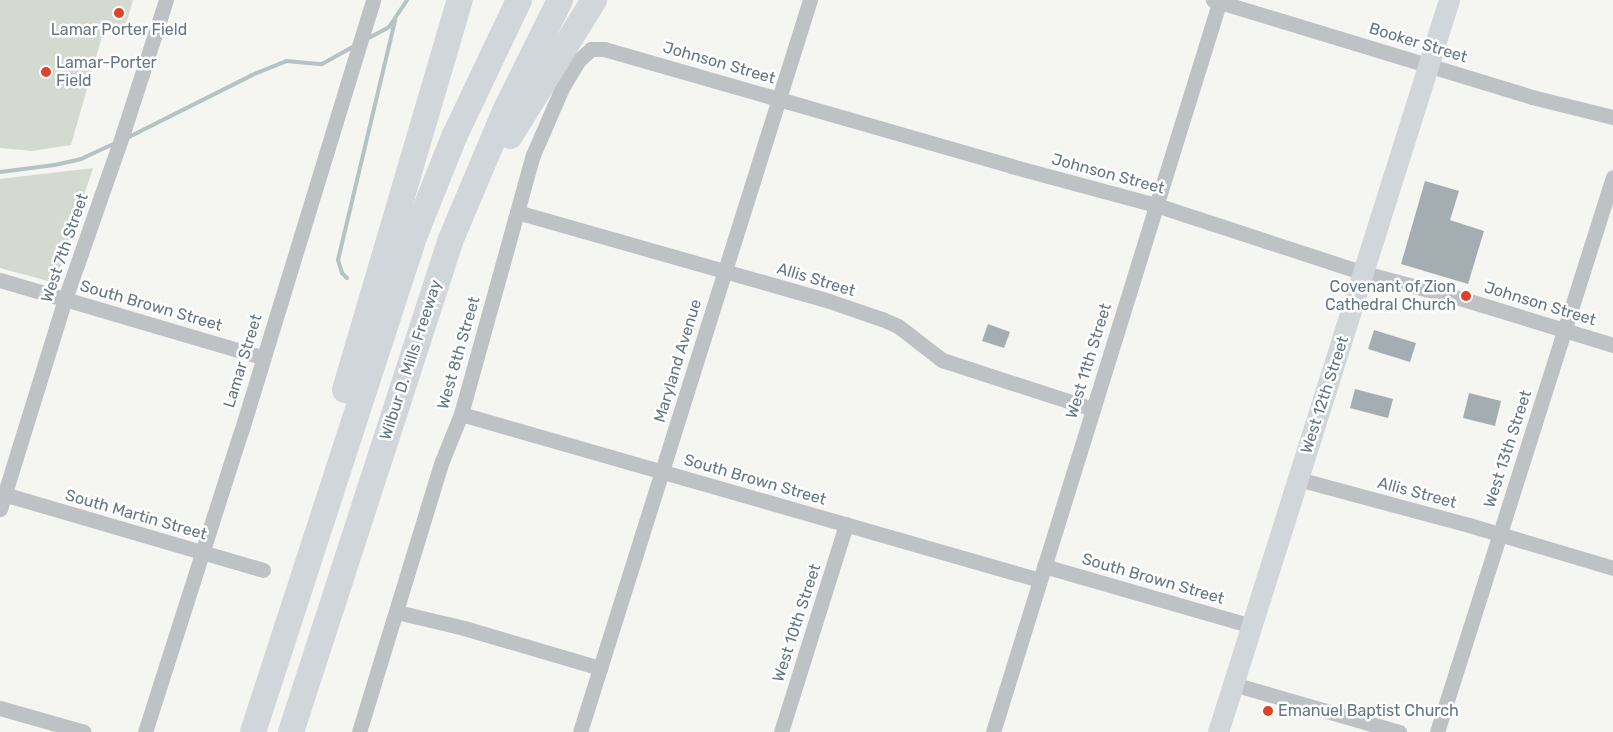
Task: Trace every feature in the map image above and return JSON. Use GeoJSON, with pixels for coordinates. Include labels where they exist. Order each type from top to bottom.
{"type":"FeatureCollection","features":[{"type":"Feature","properties":{"kind":"highway"},"geometry":{"type":"LineString","coordinates":[[286,630],[339,413],[460,0]]}},
{"type":"Feature","properties":{"kind":"highway"},"geometry":{"type":"LineString","coordinates":[[253,732],[417,228],[454,137],[519,0]]}},
{"type":"Feature","properties":{"kind":"highway","name":"Wilbur D. Mills Freeway"},"geometry":{"type":"LineString","coordinates":[[291,732],[434,286],[451,239],[504,111],[560,0]]}},
{"type":"Feature","properties":{"kind":"highway"},"geometry":{"type":"LineString","coordinates":[[434,286],[522,115],[594,0]]}},
{"type":"Feature","properties":{"kind":"main road","name":"West 12th Street"},"geometry":{"type":"LineString","coordinates":[[1218,732],[1449,0]]}},
{"type":"Feature","properties":{"kind":"street","name":"West 7th Street"},"geometry":{"type":"LineString","coordinates":[[1,498],[65,299],[114,160],[166,0]]}},
{"type":"Feature","properties":{"kind":"street","name":"Lamar Street"},"geometry":{"type":"LineString","coordinates":[[145,732],[203,553],[373,0]]}},
{"type":"Feature","properties":{"kind":"street","name":"Maryland Avenue"},"geometry":{"type":"LineString","coordinates":[[580,732],[810,0]]}},
{"type":"Feature","properties":{"kind":"street","name":"Booker Street"},"geometry":{"type":"LineString","coordinates":[[1217,1],[1324,32],[1428,66],[1613,117]]}},
{"type":"Feature","properties":{"kind":"street","name":"West 11th Street"},"geometry":{"type":"LineString","coordinates":[[992,732],[1156,205],[1217,1]]}},
{"type":"Feature","properties":{"kind":"street","name":"Johnson Street"},"geometry":{"type":"LineString","coordinates":[[592,49],[604,49],[780,98],[1011,166],[1156,205],[1364,273],[1466,300],[1613,345]]}},
{"type":"Feature","properties":{"kind":"street","name":"West 8th Street"},"geometry":{"type":"LineString","coordinates":[[359,732],[442,461],[461,414],[533,155],[546,121],[578,61],[592,49]]}},
{"type":"Feature","properties":{"kind":"street","name":"West 13th Street"},"geometry":{"type":"LineString","coordinates":[[1437,732],[1613,177]]}},
{"type":"Feature","properties":{"kind":"street","name":"Allis Street"},"geometry":{"type":"LineString","coordinates":[[517,212],[829,301],[882,319],[898,326],[942,360],[1093,409]]}},
{"type":"Feature","properties":{"kind":"street","name":"South Brown Street"},"geometry":{"type":"LineString","coordinates":[[0,280],[262,357]]}},
{"type":"Feature","properties":{"kind":"street","name":"South Brown Street"},"geometry":{"type":"LineString","coordinates":[[461,414],[846,524],[1252,626]]}},
{"type":"Feature","properties":{"kind":"street","name":"Allis Street"},"geometry":{"type":"LineString","coordinates":[[1298,479],[1613,568]]}},
{"type":"Feature","properties":{"kind":"street","name":"South Martin Street"},"geometry":{"type":"LineString","coordinates":[[1,498],[263,570]]}},
{"type":"Feature","properties":{"kind":"street","name":"West 10th Street"},"geometry":{"type":"LineString","coordinates":[[780,732],[846,524]]}},
{"type":"Feature","properties":{"kind":"street"},"geometry":{"type":"LineString","coordinates":[[397,612],[464,628],[600,668]]}},
{"type":"Feature","properties":{"kind":"street"},"geometry":{"type":"LineString","coordinates":[[1233,684],[1399,732]]}},
{"type":"Feature","properties":{"kind":"street"},"geometry":{"type":"LineString","coordinates":[[0,708],[84,732]]}},
{"type":"Feature","properties":{"kind":"shaded area","name":"Lamar-Porter Field"},"geometry":{"type":"Polygon","coordinates":[[[0,0],[133,0],[124,31],[105,26],[71,145],[32,151],[0,148],[0,0]]]}},
{"type":"Feature","properties":{"kind":"shaded area"},"geometry":{"type":"Polygon","coordinates":[[[93,168],[55,283],[0,268],[0,179],[93,168]]]}},
{"type":"Feature","properties":{"kind":"building"},"geometry":{"type":"Polygon","coordinates":[[[1425,181],[1459,191],[1450,220],[1484,231],[1468,284],[1401,264],[1425,181]]]}},
{"type":"Feature","properties":{"kind":"building"},"geometry":{"type":"Polygon","coordinates":[[[988,324],[1010,332],[1004,348],[982,341],[988,324]]]}},
{"type":"Feature","properties":{"kind":"building"},"geometry":{"type":"Polygon","coordinates":[[[1374,330],[1416,343],[1410,362],[1368,349],[1374,330]]]}},
{"type":"Feature","properties":{"kind":"building"},"geometry":{"type":"Polygon","coordinates":[[[1355,389],[1393,399],[1388,418],[1350,408],[1355,389]]]}},
{"type":"Feature","properties":{"kind":"building"},"geometry":{"type":"Polygon","coordinates":[[[1469,393],[1501,401],[1495,426],[1463,418],[1469,393]]]}},
{"type":"Feature","properties":{"kind":"waterway"},"geometry":{"type":"LineString","coordinates":[[365,40],[389,27],[407,0]]}},
{"type":"Feature","properties":{"kind":"waterway"},"geometry":{"type":"LineString","coordinates":[[347,278],[342,273],[338,260],[395,20]]}},
{"type":"Feature","properties":{"kind":"waterway"},"geometry":{"type":"LineString","coordinates":[[127,138],[252,75],[286,61],[322,64],[355,46]]}},
{"type":"Feature","properties":{"kind":"waterway"},"geometry":{"type":"LineString","coordinates":[[0,172],[55,165],[81,159],[113,144]]}},
{"type":"Feature","properties":{"kind":"place","name":"Lamar Porter Field"},"geometry":{"type":"Point","coordinates":[119,13]}},
{"type":"Feature","properties":{"kind":"place","name":"Lamar-Porter Field"},"geometry":{"type":"Point","coordinates":[46,72]}},
{"type":"Feature","properties":{"kind":"place","name":"Covenant of Zion Cathedral Church"},"geometry":{"type":"Point","coordinates":[1466,296]}},
{"type":"Feature","properties":{"kind":"place","name":"Emanuel Baptist Church"},"geometry":{"type":"Point","coordinates":[1268,711]}}]}
